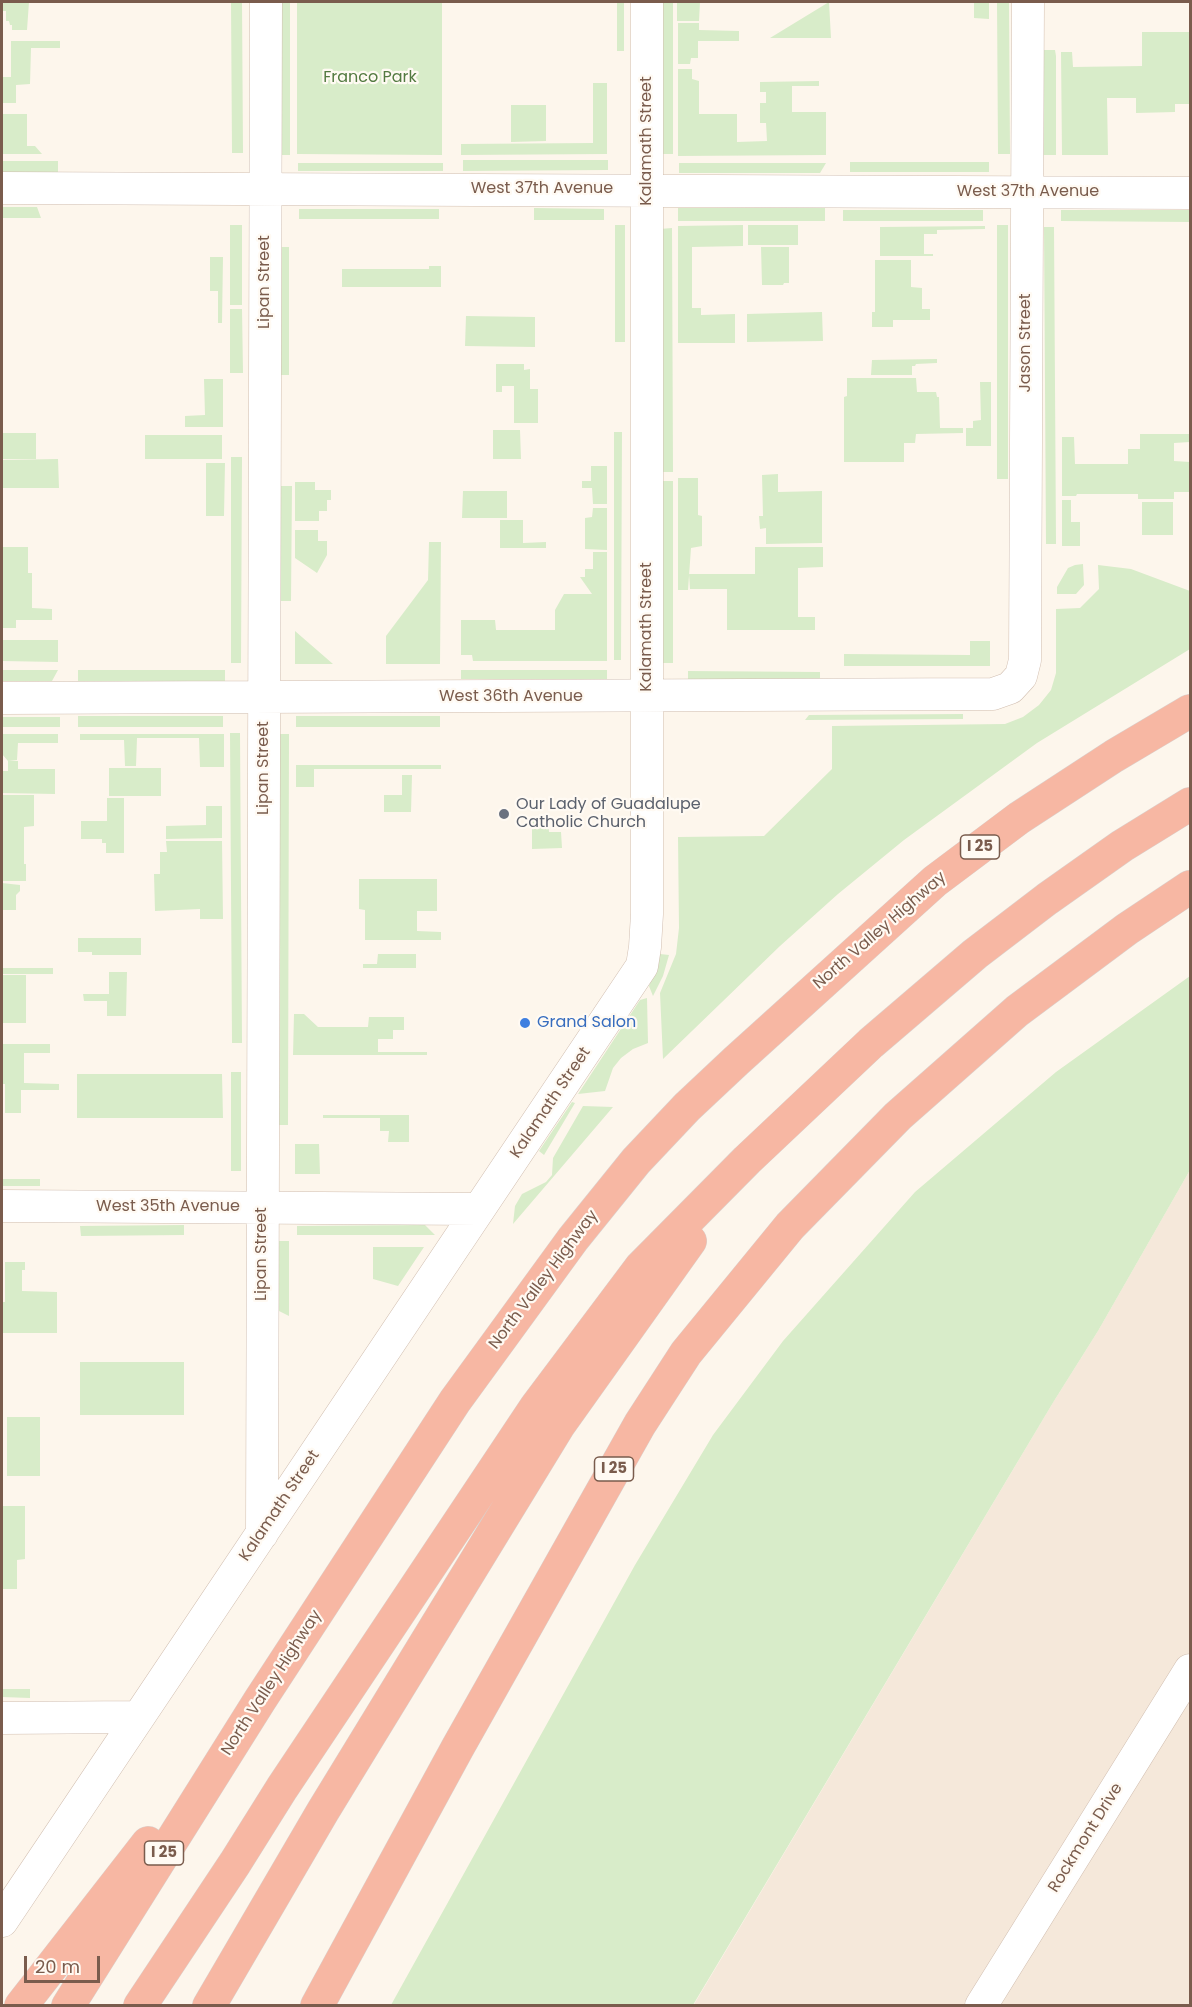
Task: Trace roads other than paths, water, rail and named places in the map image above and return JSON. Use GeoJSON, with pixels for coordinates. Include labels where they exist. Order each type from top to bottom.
{"type":"FeatureCollection","features":[{"type":"Feature","properties":{"kind":"highway","name":"North Valley Highway"},"geometry":{"type":"LineString","coordinates":[[68,2006],[260,1700],[455,1401],[573,1239],[636,1161],[687,1107],[736,1061],[935,881],[1019,818],[1114,756],[1191,711]]}},
{"type":"Feature","properties":{"kind":"highway"},"geometry":{"type":"LineString","coordinates":[[140,2006],[235,1863],[301,1758],[536,1407],[641,1267],[871,1042],[975,954],[1122,846],[1191,804]]}},
{"type":"Feature","properties":{"kind":"highway","name":"I 25"},"geometry":{"type":"LineString","coordinates":[[317,2006],[458,1747],[634,1434],[686,1353],[790,1226],[906,1108],[1017,1011],[1127,929],[1191,886]]}},
{"type":"Feature","properties":{"kind":"highway"},"geometry":{"type":"LineString","coordinates":[[208,2006],[264,1909],[559,1425],[747,1161]]}},
{"type":"Feature","properties":{"kind":"highway"},"geometry":{"type":"LineString","coordinates":[[21,2006],[260,1700]]}},
{"type":"Feature","properties":{"kind":"street","name":"Lipan Street"},"geometry":{"type":"LineString","coordinates":[[262,1534],[267,2]]}},
{"type":"Feature","properties":{"kind":"street","name":"Kalamath Street"},"geometry":{"type":"LineString","coordinates":[[2,1921],[642,966],[646,914],[647,2]]}},
{"type":"Feature","properties":{"kind":"street","name":"Jason Street"},"geometry":{"type":"LineString","coordinates":[[1017,682],[1025,660],[1028,2]]}},
{"type":"Feature","properties":{"kind":"street","name":"West 37th Avenue"},"geometry":{"type":"LineString","coordinates":[[2,188],[1191,193]]}},
{"type":"Feature","properties":{"kind":"street","name":"West 36th Avenue"},"geometry":{"type":"LineString","coordinates":[[2,698],[993,694],[1003,692],[1017,682]]}},
{"type":"Feature","properties":{"kind":"street","name":"West 35th Avenue"},"geometry":{"type":"LineString","coordinates":[[2,1206],[479,1209]]}},
{"type":"Feature","properties":{"kind":"street","name":"Rockmont Drive"},"geometry":{"type":"LineString","coordinates":[[981,2006],[1191,1670]]}},
{"type":"Feature","properties":{"kind":"street"},"geometry":{"type":"LineString","coordinates":[[2,1718],[138,1718]]}},
{"type":"Feature","properties":{"kind":"place","name":"Our Lady of Guadalupe Catholic Church"},"geometry":{"type":"Point","coordinates":[504,814]}},
{"type":"Feature","properties":{"kind":"place","name":"Grand Salon"},"geometry":{"type":"Point","coordinates":[525,1023]}},
{"type":"Feature","properties":{"kind":"park label","name":"Franco Park"},"geometry":{"type":"Point","coordinates":[370,78]}}]}
